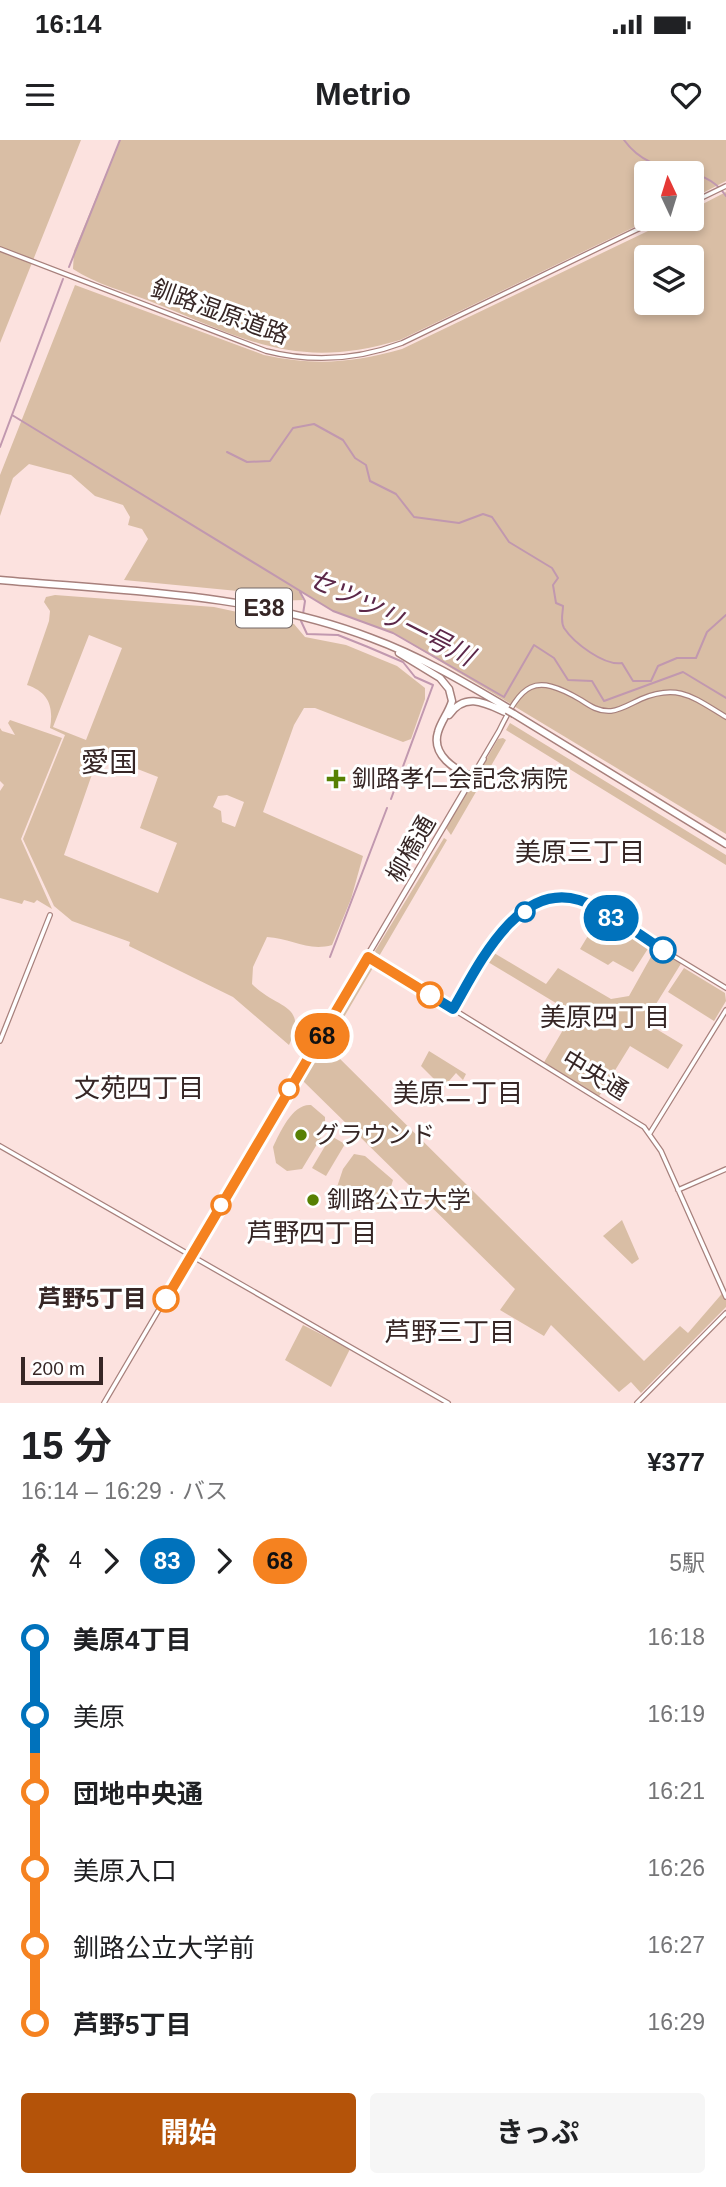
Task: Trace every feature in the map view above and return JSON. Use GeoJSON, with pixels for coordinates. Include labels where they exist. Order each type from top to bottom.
{"type":"FeatureCollection","features":[{"type":"Feature","properties":{"kind":"highway","name":"E38"},"geometry":{"type":"LineString","coordinates":[[0,581],[255,609],[313,622],[399,652],[510,712],[726,842]]}},
{"type":"Feature","properties":{"kind":"highway","name":"E38"},"geometry":{"type":"LineString","coordinates":[[0,581],[216,600],[304,617],[400,649],[726,842]]}},
{"type":"Feature","properties":{"kind":"highway"},"geometry":{"type":"LineString","coordinates":[[399,652],[446,682],[452,701],[439,729],[437,746],[445,760],[472,776]]}},
{"type":"Feature","properties":{"kind":"highway"},"geometry":{"type":"LineString","coordinates":[[472,776],[446,758],[440,746],[441,730],[451,712],[463,702],[474,701],[510,712]]}},
{"type":"Feature","properties":{"kind":"street"},"geometry":{"type":"LineString","coordinates":[[704,197],[726,186]]}},
{"type":"Feature","properties":{"kind":"street","name":"釧路湿原道路"},"geometry":{"type":"LineString","coordinates":[[0,249],[266,351],[302,358],[346,358],[402,344],[634,231]]}},
{"type":"Feature","properties":{"kind":"street","name":"柳橋通"},"geometry":{"type":"LineString","coordinates":[[191,1255],[519,697],[533,687],[546,684],[557,687],[593,708],[607,711],[655,693],[678,692],[690,695],[726,717]]}},
{"type":"Feature","properties":{"kind":"street"},"geometry":{"type":"LineString","coordinates":[[453,1009],[503,929],[524,912],[559,898],[586,903],[726,988]]}},
{"type":"Feature","properties":{"kind":"street"},"geometry":{"type":"LineString","coordinates":[[0,1041],[50,915]]}},
{"type":"Feature","properties":{"kind":"street","name":"中央通"},"geometry":{"type":"LineString","coordinates":[[366,956],[627,1115],[650,1133],[726,1297]]}},
{"type":"Feature","properties":{"kind":"street"},"geometry":{"type":"LineString","coordinates":[[650,1133],[726,1010]]}},
{"type":"Feature","properties":{"kind":"street"},"geometry":{"type":"LineString","coordinates":[[0,1146],[448,1403]]}},
{"type":"Feature","properties":{"kind":"street"},"geometry":{"type":"LineString","coordinates":[[678,1190],[726,1169]]}},
{"type":"Feature","properties":{"kind":"street"},"geometry":{"type":"LineString","coordinates":[[104,1403],[191,1255]]}},
{"type":"Feature","properties":{"kind":"street"},"geometry":{"type":"LineString","coordinates":[[637,1403],[726,1313]]}},
{"type":"Feature","properties":{"kind":"street"},"geometry":{"type":"LineString","coordinates":[[641,1398],[646,1403]]}},
{"type":"Feature","properties":{"kind":"shaded area"},"geometry":{"type":"Polygon","coordinates":[[[0,140],[81,140],[0,343],[0,140]]]}},
{"type":"Feature","properties":{"kind":"shaded area"},"geometry":{"type":"Polygon","coordinates":[[[120,140],[726,140],[726,181],[704,192],[704,161],[634,161],[634,227],[400,340],[363,349],[301,352],[245,339],[82,274],[73,269],[74,251],[120,140]]]}},
{"type":"Feature","properties":{"kind":"shaded area"},"geometry":{"type":"Polygon","coordinates":[[[726,192],[726,834],[393,633],[333,611],[300,591],[303,600],[275,601],[248,592],[124,580],[148,539],[142,529],[128,525],[130,517],[123,505],[95,496],[71,475],[29,464],[13,478],[0,516],[0,475],[75,285],[264,355],[317,362],[350,360],[402,349],[648,231],[704,231],[704,203],[726,192]]]}},
{"type":"Feature","properties":{"kind":"shaded area"},"geometry":{"type":"Polygon","coordinates":[[[55,595],[214,607],[294,624],[305,637],[346,645],[397,666],[425,688],[425,699],[411,739],[403,742],[315,708],[304,708],[294,725],[263,812],[363,856],[351,899],[332,945],[315,947],[267,937],[253,967],[252,984],[292,1014],[295,1021],[289,1045],[233,997],[129,946],[130,942],[72,921],[54,906],[23,839],[65,735],[50,728],[51,713],[48,701],[40,692],[27,685],[49,621],[50,611],[44,602],[46,597],[55,595]],[[89,635],[53,727],[86,740],[122,648],[89,635]],[[99,754],[64,855],[158,893],[177,843],[140,828],[158,777],[99,754]],[[227,795],[218,796],[213,807],[221,811],[222,822],[235,827],[244,802],[227,795]]]}},
{"type":"Feature","properties":{"kind":"shaded area"},"geometry":{"type":"Polygon","coordinates":[[[10,720],[62,738],[21,839],[52,909],[37,900],[34,903],[24,900],[22,904],[0,898],[0,791],[4,785],[0,781],[0,728],[15,735],[8,723],[10,720]]]}},
{"type":"Feature","properties":{"kind":"shaded area"},"geometry":{"type":"Polygon","coordinates":[[[510,723],[726,855],[726,865],[506,730],[510,723]]]}},
{"type":"Feature","properties":{"kind":"shaded area"},"geometry":{"type":"Polygon","coordinates":[[[498,739],[506,740],[451,835],[446,828],[498,739]]]}},
{"type":"Feature","properties":{"kind":"shaded area"},"geometry":{"type":"Polygon","coordinates":[[[444,838],[447,840],[378,958],[375,951],[444,838]]]}},
{"type":"Feature","properties":{"kind":"shaded area"},"geometry":{"type":"Polygon","coordinates":[[[604,920],[649,947],[633,972],[613,961],[608,965],[580,949],[597,921],[604,920]]]}},
{"type":"Feature","properties":{"kind":"shaded area"},"geometry":{"type":"Polygon","coordinates":[[[657,946],[682,962],[648,1017],[648,1024],[683,1045],[668,1069],[630,1046],[598,1098],[543,1064],[570,1018],[569,1011],[483,959],[489,950],[546,984],[558,968],[611,999],[629,996],[657,946]]]}},
{"type":"Feature","properties":{"kind":"shaded area"},"geometry":{"type":"Polygon","coordinates":[[[367,964],[374,966],[327,1046],[644,1361],[680,1326],[688,1333],[726,1289],[726,1307],[641,1393],[631,1382],[619,1392],[551,1325],[544,1336],[500,1310],[515,1289],[301,1079],[367,964]]]}},
{"type":"Feature","properties":{"kind":"shaded area"},"geometry":{"type":"Polygon","coordinates":[[[684,968],[725,993],[726,1001],[714,1021],[668,992],[684,968]]]}},
{"type":"Feature","properties":{"kind":"shaded area"},"geometry":{"type":"Polygon","coordinates":[[[429,1051],[466,1074],[463,1080],[456,1073],[443,1088],[421,1066],[429,1051]]]}},
{"type":"Feature","properties":{"kind":"shaded area","name":"グラウンド"},"geometry":{"type":"Polygon","coordinates":[[[311,1105],[325,1117],[325,1131],[302,1169],[287,1171],[276,1163],[273,1147],[293,1113],[311,1105]]]}},
{"type":"Feature","properties":{"kind":"shaded area"},"geometry":{"type":"Polygon","coordinates":[[[331,1136],[345,1144],[326,1176],[312,1168],[331,1136]]]}},
{"type":"Feature","properties":{"kind":"shaded area"},"geometry":{"type":"Polygon","coordinates":[[[354,1154],[365,1156],[393,1180],[387,1200],[373,1211],[350,1210],[335,1193],[343,1169],[354,1154]]]}},
{"type":"Feature","properties":{"kind":"shaded area"},"geometry":{"type":"Polygon","coordinates":[[[622,1220],[639,1259],[632,1264],[603,1236],[622,1220]]]}},
{"type":"Feature","properties":{"kind":"shaded area"},"geometry":{"type":"Polygon","coordinates":[[[303,1325],[350,1349],[331,1387],[285,1360],[303,1325]]]}},
{"type":"Feature","properties":{"kind":"waterway"},"geometry":{"type":"LineString","coordinates":[[69,267],[120,140]]}},
{"type":"Feature","properties":{"kind":"waterway"},"geometry":{"type":"LineString","coordinates":[[624,140],[649,162],[704,177],[716,184],[726,196]]}},
{"type":"Feature","properties":{"kind":"waterway"},"geometry":{"type":"LineString","coordinates":[[0,447],[63,279]]}},
{"type":"Feature","properties":{"kind":"waterway","name":"セツツリ一号川"},"geometry":{"type":"LineString","coordinates":[[12,415],[333,611],[393,633],[504,697],[534,645],[554,658],[568,680],[592,681],[604,701],[683,672],[726,698]]}},
{"type":"Feature","properties":{"kind":"waterway"},"geometry":{"type":"LineString","coordinates":[[227,452],[247,462],[270,461],[293,428],[314,424],[343,440],[355,458],[366,465],[370,481],[396,494],[414,517],[459,523],[483,514],[492,517],[509,542],[552,568],[558,578],[553,585],[556,603],[563,606],[562,623],[569,634],[598,657],[622,663],[633,681],[651,681],[658,666],[677,658],[696,658],[707,632],[726,615]]}},
{"type":"Feature","properties":{"kind":"waterway"},"geometry":{"type":"LineString","coordinates":[[300,592],[305,601],[303,614]]}},
{"type":"Feature","properties":{"kind":"waterway"},"geometry":{"type":"LineString","coordinates":[[301,621],[307,634],[338,635],[368,647],[403,662],[415,677],[433,685],[391,799]]}},
{"type":"Feature","properties":{"kind":"waterway"},"geometry":{"type":"LineString","coordinates":[[330,957],[387,808]]}},
{"type":"Feature","properties":{"kind":"bus line","name":"83"},"geometry":{"type":"LineString","coordinates":[[430,995],[453,1009],[503,929],[516,916],[559,898],[577,899],[586,903],[663,950]]}},
{"type":"Feature","properties":{"kind":"bus line","name":"68"},"geometry":{"type":"LineString","coordinates":[[166,1299],[368,957],[430,995]]}},
{"type":"Feature","properties":{"kind":"place","name":"釧路孝仁会記念病院"},"geometry":{"type":"Point","coordinates":[336,779]}},
{"type":"Feature","properties":{"kind":"place","name":"グラウンド"},"geometry":{"type":"Point","coordinates":[301,1135]}},
{"type":"Feature","properties":{"kind":"place","name":"釧路公立大学"},"geometry":{"type":"Point","coordinates":[313,1200]}},
{"type":"Feature","properties":{"kind":"place","name":"芦野5丁目"},"geometry":{"type":"Point","coordinates":[166,1299]}},
{"type":"Feature","properties":{"kind":"district","name":"愛国"},"geometry":{"type":"Point","coordinates":[109,762]}},
{"type":"Feature","properties":{"kind":"district","name":"美原三丁目"},"geometry":{"type":"Point","coordinates":[580,852]}},
{"type":"Feature","properties":{"kind":"district","name":"美原四丁目"},"geometry":{"type":"Point","coordinates":[605,1017]}},
{"type":"Feature","properties":{"kind":"district","name":"文苑四丁目"},"geometry":{"type":"Point","coordinates":[139,1088]}},
{"type":"Feature","properties":{"kind":"district","name":"美原二丁目"},"geometry":{"type":"Point","coordinates":[458,1093]}},
{"type":"Feature","properties":{"kind":"district","name":"芦野四丁目"},"geometry":{"type":"Point","coordinates":[312,1233]}},
{"type":"Feature","properties":{"kind":"district","name":"芦野三丁目"},"geometry":{"type":"Point","coordinates":[450,1332]}}]}
